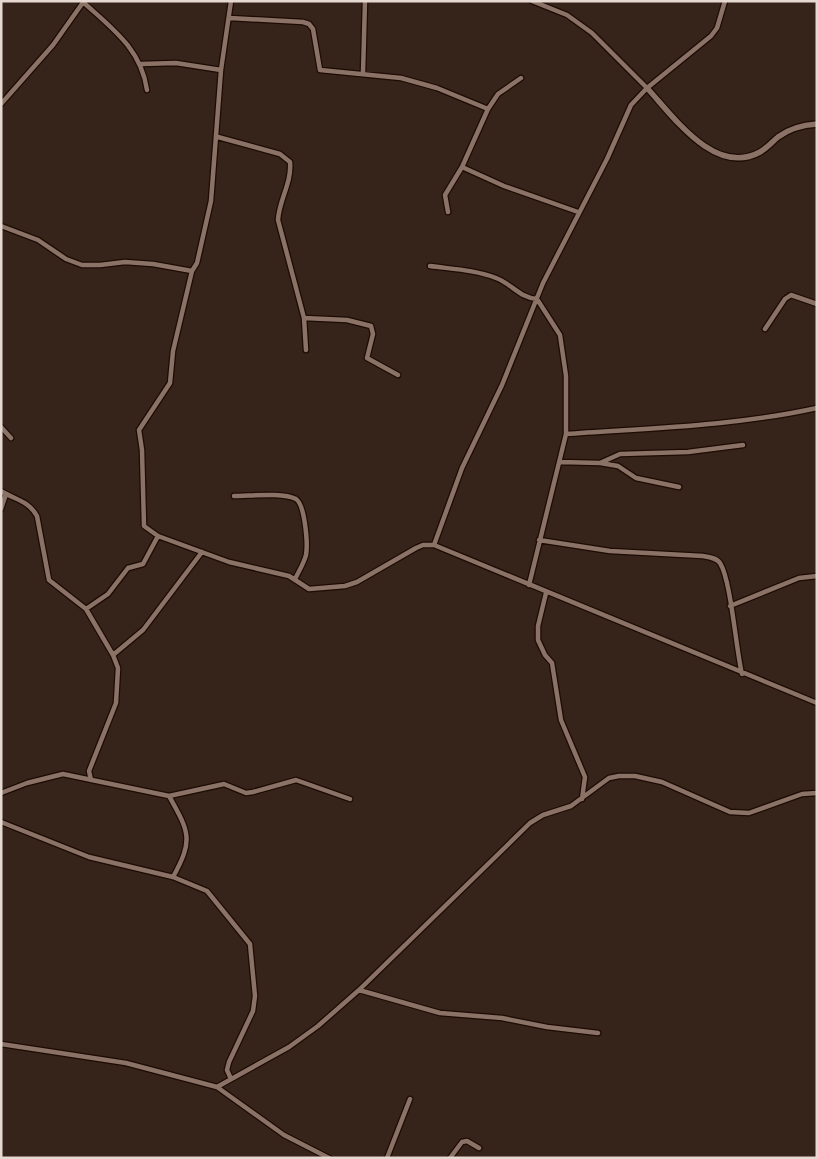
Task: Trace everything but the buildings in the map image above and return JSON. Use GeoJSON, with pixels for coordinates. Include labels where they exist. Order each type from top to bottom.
{"type":"FeatureCollection","features":[{"type":"Feature","properties":{"kind":"street"},"geometry":{"type":"LineString","coordinates":[[1,104],[53,45],[83,1],[124,41],[141,64],[147,90]]}},
{"type":"Feature","properties":{"kind":"street"},"geometry":{"type":"LineString","coordinates":[[231,1],[222,70],[218,137],[211,200],[197,263],[192,271],[173,351],[170,383],[139,430],[143,476],[143,522],[148,529],[158,536],[229,562],[295,579],[309,589],[345,586],[370,575],[416,548],[423,545],[434,545],[742,674],[817,703]]}},
{"type":"Feature","properties":{"kind":"street"},"geometry":{"type":"LineString","coordinates":[[363,73],[365,1]]}},
{"type":"Feature","properties":{"kind":"street"},"geometry":{"type":"LineString","coordinates":[[532,1],[567,15],[592,33],[700,143],[728,157],[740,159],[750,157],[762,151],[787,131],[817,124]]}},
{"type":"Feature","properties":{"kind":"street"},"geometry":{"type":"LineString","coordinates":[[434,545],[466,457],[502,385],[543,283],[607,159],[631,105],[647,88],[711,36],[717,28],[725,1]]}},
{"type":"Feature","properties":{"kind":"street"},"geometry":{"type":"LineString","coordinates":[[230,18],[309,24],[313,29],[320,70],[401,78],[436,88],[488,109]]}},
{"type":"Feature","properties":{"kind":"street"},"geometry":{"type":"LineString","coordinates":[[141,64],[176,63],[222,70]]}},
{"type":"Feature","properties":{"kind":"street"},"geometry":{"type":"LineString","coordinates":[[448,212],[445,195],[462,167],[488,109],[498,94],[521,78]]}},
{"type":"Feature","properties":{"kind":"street"},"geometry":{"type":"LineString","coordinates":[[218,137],[280,154],[290,162],[291,174],[278,220],[304,318],[306,350]]}},
{"type":"Feature","properties":{"kind":"street"},"geometry":{"type":"LineString","coordinates":[[462,167],[504,186],[578,212]]}},
{"type":"Feature","properties":{"kind":"street"},"geometry":{"type":"LineString","coordinates":[[1,226],[38,240],[66,259],[82,265],[125,262],[153,264],[192,271]]}},
{"type":"Feature","properties":{"kind":"street"},"geometry":{"type":"LineString","coordinates":[[430,266],[486,275],[508,284],[523,296],[538,299],[560,335],[566,376],[566,434],[539,540],[538,557],[529,585]]}},
{"type":"Feature","properties":{"kind":"street"},"geometry":{"type":"LineString","coordinates":[[766,329],[786,299],[791,296],[817,304]]}},
{"type":"Feature","properties":{"kind":"street"},"geometry":{"type":"LineString","coordinates":[[304,318],[348,320],[371,326],[373,334],[367,358],[398,376]]}},
{"type":"Feature","properties":{"kind":"street"},"geometry":{"type":"LineString","coordinates":[[566,434],[733,422],[776,417],[817,408]]}},
{"type":"Feature","properties":{"kind":"street"},"geometry":{"type":"LineString","coordinates":[[1,427],[11,438]]}},
{"type":"Feature","properties":{"kind":"street"},"geometry":{"type":"LineString","coordinates":[[600,462],[626,454],[688,452],[743,445]]}},
{"type":"Feature","properties":{"kind":"street"},"geometry":{"type":"LineString","coordinates":[[560,462],[600,462],[618,466],[636,478],[679,486]]}},
{"type":"Feature","properties":{"kind":"street"},"geometry":{"type":"LineString","coordinates":[[1,509],[4,493],[26,502],[32,508],[37,516],[50,580],[86,609],[114,656],[119,675],[116,703],[89,771],[91,780]]}},
{"type":"Feature","properties":{"kind":"street"},"geometry":{"type":"LineString","coordinates":[[234,496],[288,496],[299,502],[302,508],[307,546],[305,560],[295,579]]}},
{"type":"Feature","properties":{"kind":"street"},"geometry":{"type":"LineString","coordinates":[[86,609],[108,594],[128,568],[143,564],[158,536]]}},
{"type":"Feature","properties":{"kind":"street"},"geometry":{"type":"LineString","coordinates":[[539,540],[610,551],[703,556],[716,559],[723,570],[742,674]]}},
{"type":"Feature","properties":{"kind":"street"},"geometry":{"type":"LineString","coordinates":[[114,656],[144,630],[202,552]]}},
{"type":"Feature","properties":{"kind":"street"},"geometry":{"type":"LineString","coordinates":[[730,606],[799,578],[817,576]]}},
{"type":"Feature","properties":{"kind":"street"},"geometry":{"type":"LineString","coordinates":[[546,592],[538,626],[538,640],[545,656],[552,663],[561,720],[585,777],[582,799]]}},
{"type":"Feature","properties":{"kind":"street"},"geometry":{"type":"LineString","coordinates":[[1,793],[28,783],[64,774],[169,796],[224,784],[246,793],[296,780],[350,799]]}},
{"type":"Feature","properties":{"kind":"street"},"geometry":{"type":"LineString","coordinates":[[217,1087],[289,1047],[360,990],[530,823],[543,815],[571,806],[609,778],[635,776],[662,782],[730,812],[749,813],[802,794],[817,793]]}},
{"type":"Feature","properties":{"kind":"street"},"geometry":{"type":"LineString","coordinates":[[169,796],[188,832],[182,862],[173,877]]}},
{"type":"Feature","properties":{"kind":"street"},"geometry":{"type":"LineString","coordinates":[[1,822],[89,857],[173,877],[208,891],[250,944],[255,996],[253,1011],[229,1062],[227,1070],[231,1079]]}},
{"type":"Feature","properties":{"kind":"street"},"geometry":{"type":"LineString","coordinates":[[360,990],[440,1014],[502,1018],[547,1027],[598,1033]]}},
{"type":"Feature","properties":{"kind":"street"},"geometry":{"type":"LineString","coordinates":[[1,1044],[126,1063],[217,1087],[284,1135],[329,1158]]}},
{"type":"Feature","properties":{"kind":"street"},"geometry":{"type":"LineString","coordinates":[[387,1158],[410,1099]]}},
{"type":"Feature","properties":{"kind":"street"},"geometry":{"type":"LineString","coordinates":[[450,1158],[462,1142],[467,1141],[479,1148]]}}]}
